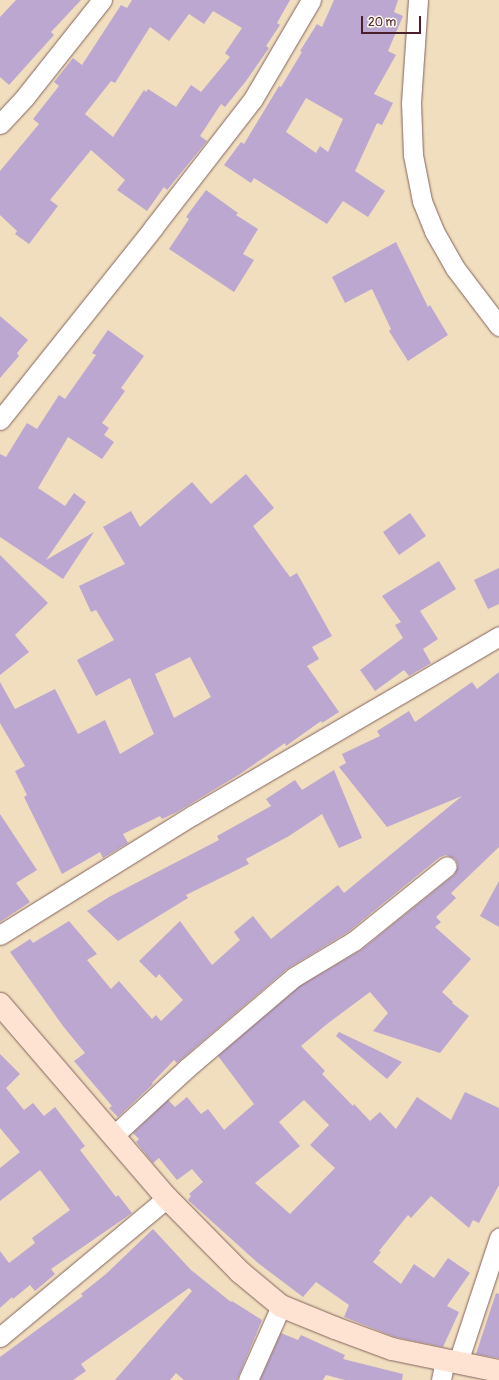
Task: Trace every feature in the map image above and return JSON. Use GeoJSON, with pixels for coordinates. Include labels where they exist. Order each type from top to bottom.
{"type":"FeatureCollection","features":[{"type":"Feature","properties":{"kind":"main road"},"geometry":{"type":"LineString","coordinates":[[0,1004],[167,1198],[240,1272],[281,1306],[335,1328],[448,1367],[499,1371]]}},
{"type":"Feature","properties":{"kind":"street"},"geometry":{"type":"LineString","coordinates":[[0,124],[25,97],[102,0]]}},
{"type":"Feature","properties":{"kind":"street"},"geometry":{"type":"LineString","coordinates":[[0,420],[153,228],[253,99],[311,0]]}},
{"type":"Feature","properties":{"kind":"street"},"geometry":{"type":"LineString","coordinates":[[413,176],[418,0]]}},
{"type":"Feature","properties":{"kind":"street"},"geometry":{"type":"LineString","coordinates":[[418,0],[411,103],[413,154],[422,201],[434,231],[455,268],[499,326]]}},
{"type":"Feature","properties":{"kind":"street"},"geometry":{"type":"LineString","coordinates":[[0,935],[193,815],[499,636]]}},
{"type":"Feature","properties":{"kind":"street"},"geometry":{"type":"LineString","coordinates":[[113,1136],[187,1068],[294,977],[354,941],[448,866]]}},
{"type":"Feature","properties":{"kind":"street"},"geometry":{"type":"LineString","coordinates":[[0,1337],[167,1198]]}},
{"type":"Feature","properties":{"kind":"street"},"geometry":{"type":"LineString","coordinates":[[448,1367],[499,1238]]}},
{"type":"Feature","properties":{"kind":"street"},"geometry":{"type":"LineString","coordinates":[[248,1380],[281,1306]]}},
{"type":"Feature","properties":{"kind":"building"},"geometry":{"type":"Polygon","coordinates":[[[16,0],[81,0],[51,32],[54,35],[9,85],[0,77],[0,17],[16,0]]]}},
{"type":"Feature","properties":{"kind":"building"},"geometry":{"type":"Polygon","coordinates":[[[132,0],[290,0],[277,23],[280,25],[266,46],[269,48],[246,81],[225,107],[221,104],[200,136],[207,141],[167,190],[164,187],[147,211],[117,190],[125,180],[91,150],[50,200],[58,206],[29,244],[15,234],[17,231],[0,215],[0,171],[39,124],[33,119],[59,86],[54,82],[73,58],[82,65],[121,5],[127,8],[132,0]],[[213,11],[204,24],[189,14],[169,41],[150,27],[115,83],[111,81],[85,114],[113,137],[144,90],[146,92],[148,89],[176,107],[191,85],[201,92],[230,57],[225,53],[242,28],[213,11]]]}},
{"type":"Feature","properties":{"kind":"building"},"geometry":{"type":"Polygon","coordinates":[[[334,0],[398,0],[394,12],[403,16],[388,51],[396,55],[374,94],[393,103],[382,125],[377,123],[355,171],[385,191],[368,217],[343,201],[327,224],[254,178],[251,183],[224,165],[241,142],[244,144],[279,86],[281,87],[302,52],[300,51],[317,24],[322,27],[334,0]],[[306,98],[286,132],[316,153],[320,146],[328,152],[343,119],[306,98]]]}},
{"type":"Feature","properties":{"kind":"building"},"geometry":{"type":"Polygon","coordinates":[[[206,190],[238,213],[236,215],[258,229],[243,254],[254,260],[234,292],[169,249],[189,219],[186,217],[206,190]]]}},
{"type":"Feature","properties":{"kind":"building"},"geometry":{"type":"Polygon","coordinates":[[[396,242],[428,307],[430,305],[448,335],[408,361],[389,331],[391,329],[372,289],[345,303],[332,277],[396,242]]]}},
{"type":"Feature","properties":{"kind":"building"},"geometry":{"type":"Polygon","coordinates":[[[0,316],[28,340],[17,353],[19,356],[0,378],[0,316]]]}},
{"type":"Feature","properties":{"kind":"building"},"geometry":{"type":"Polygon","coordinates":[[[108,330],[144,356],[121,388],[125,391],[102,423],[109,428],[104,435],[114,442],[102,459],[68,437],[38,488],[65,506],[74,493],[86,502],[46,560],[94,532],[63,579],[0,537],[0,454],[6,457],[27,423],[37,429],[59,395],[65,399],[96,355],[92,353],[108,330]]]}},
{"type":"Feature","properties":{"kind":"building"},"geometry":{"type":"Polygon","coordinates":[[[246,474],[274,508],[253,526],[290,577],[297,573],[332,636],[312,647],[319,659],[307,666],[339,712],[322,723],[321,721],[286,746],[285,743],[240,774],[177,812],[162,819],[160,816],[123,834],[128,843],[103,858],[100,852],[62,874],[24,797],[27,795],[15,771],[25,766],[0,723],[0,682],[15,709],[55,689],[78,734],[105,720],[120,754],[154,734],[130,678],[96,696],[77,660],[114,640],[96,610],[91,612],[79,586],[125,564],[103,527],[131,511],[140,527],[192,482],[211,504],[246,474]],[[190,657],[155,674],[174,718],[211,697],[190,657]]]}},
{"type":"Feature","properties":{"kind":"building"},"geometry":{"type":"Polygon","coordinates":[[[410,513],[426,536],[399,555],[383,532],[410,513]]]}},
{"type":"Feature","properties":{"kind":"building"},"geometry":{"type":"Polygon","coordinates":[[[0,555],[48,603],[15,635],[29,652],[0,675],[0,555]]]}},
{"type":"Feature","properties":{"kind":"building"},"geometry":{"type":"Polygon","coordinates":[[[439,561],[456,589],[420,611],[438,639],[423,649],[431,663],[409,676],[404,670],[375,691],[360,670],[403,638],[395,625],[401,622],[382,596],[439,561]]]}},
{"type":"Feature","properties":{"kind":"building"},"geometry":{"type":"Polygon","coordinates":[[[499,568],[499,604],[488,609],[474,580],[499,568]]]}},
{"type":"Feature","properties":{"kind":"building"},"geometry":{"type":"Polygon","coordinates":[[[499,672],[499,847],[451,893],[456,898],[436,917],[441,922],[435,927],[471,959],[442,992],[453,1002],[452,1003],[469,1016],[440,1053],[373,1031],[388,1013],[370,992],[327,1024],[301,1046],[325,1071],[322,1074],[370,1121],[380,1112],[396,1129],[417,1097],[451,1120],[465,1092],[499,1108],[499,1185],[479,1223],[473,1220],[469,1228],[431,1196],[411,1218],[408,1215],[379,1251],[381,1252],[373,1262],[401,1284],[414,1264],[434,1278],[448,1258],[470,1273],[447,1306],[459,1312],[443,1347],[395,1337],[344,1317],[349,1305],[316,1282],[303,1297],[258,1263],[188,1200],[191,1196],[189,1194],[203,1182],[192,1169],[177,1180],[159,1158],[153,1163],[136,1142],[139,1139],[133,1133],[168,1100],[175,1107],[187,1097],[201,1114],[208,1109],[224,1130],[254,1104],[218,1056],[300,986],[361,950],[454,875],[458,865],[455,859],[446,855],[440,857],[348,932],[287,969],[177,1063],[174,1060],[152,1083],[153,1084],[118,1117],[109,1108],[112,1106],[74,1061],[85,1053],[63,1026],[10,952],[30,939],[33,943],[69,921],[97,954],[87,960],[111,989],[119,981],[152,1019],[156,1015],[161,1021],[183,1000],[159,974],[156,978],[139,961],[180,921],[212,965],[240,940],[234,932],[253,916],[271,939],[338,885],[344,893],[462,796],[387,827],[339,767],[346,763],[342,754],[380,736],[377,731],[409,711],[415,722],[472,682],[477,689],[499,672]],[[304,1100],[279,1122],[300,1146],[255,1183],[290,1214],[335,1168],[310,1145],[329,1125],[304,1100]]]}},
{"type":"Feature","properties":{"kind":"building"},"geometry":{"type":"Polygon","coordinates":[[[334,770],[362,838],[339,848],[322,814],[289,836],[246,859],[249,864],[186,895],[188,898],[118,941],[87,911],[109,897],[219,840],[217,836],[271,806],[266,799],[295,780],[302,790],[334,770]]]}},
{"type":"Feature","properties":{"kind":"building"},"geometry":{"type":"Polygon","coordinates":[[[0,814],[37,870],[16,883],[30,902],[0,922],[0,814]]]}},
{"type":"Feature","properties":{"kind":"building"},"geometry":{"type":"Polygon","coordinates":[[[499,881],[499,927],[480,916],[499,881]]]}},
{"type":"Feature","properties":{"kind":"building"},"geometry":{"type":"Polygon","coordinates":[[[339,1032],[402,1062],[387,1079],[336,1036],[339,1032]]]}},
{"type":"Feature","properties":{"kind":"building"},"geometry":{"type":"Polygon","coordinates":[[[0,1054],[20,1074],[6,1088],[24,1110],[33,1103],[44,1116],[55,1107],[85,1146],[80,1150],[116,1197],[118,1195],[132,1213],[51,1269],[55,1274],[35,1291],[30,1285],[13,1299],[12,1297],[0,1308],[0,1251],[9,1263],[35,1243],[32,1238],[70,1210],[40,1170],[0,1201],[0,1168],[20,1152],[0,1128],[0,1054]]]}},
{"type":"Feature","properties":{"kind":"building"},"geometry":{"type":"Polygon","coordinates":[[[153,1229],[191,1270],[231,1302],[232,1301],[262,1320],[237,1380],[184,1380],[176,1373],[170,1380],[115,1380],[192,1291],[189,1288],[81,1364],[86,1371],[73,1380],[0,1380],[0,1357],[83,1296],[81,1294],[106,1274],[153,1229]]]}},
{"type":"Feature","properties":{"kind":"building"},"geometry":{"type":"Polygon","coordinates":[[[496,1293],[499,1294],[499,1358],[476,1354],[496,1293]]]}},
{"type":"Feature","properties":{"kind":"building"},"geometry":{"type":"Polygon","coordinates":[[[281,1333],[298,1340],[301,1335],[345,1355],[343,1359],[403,1374],[402,1380],[345,1380],[326,1375],[323,1380],[260,1380],[281,1333]]]}}]}
